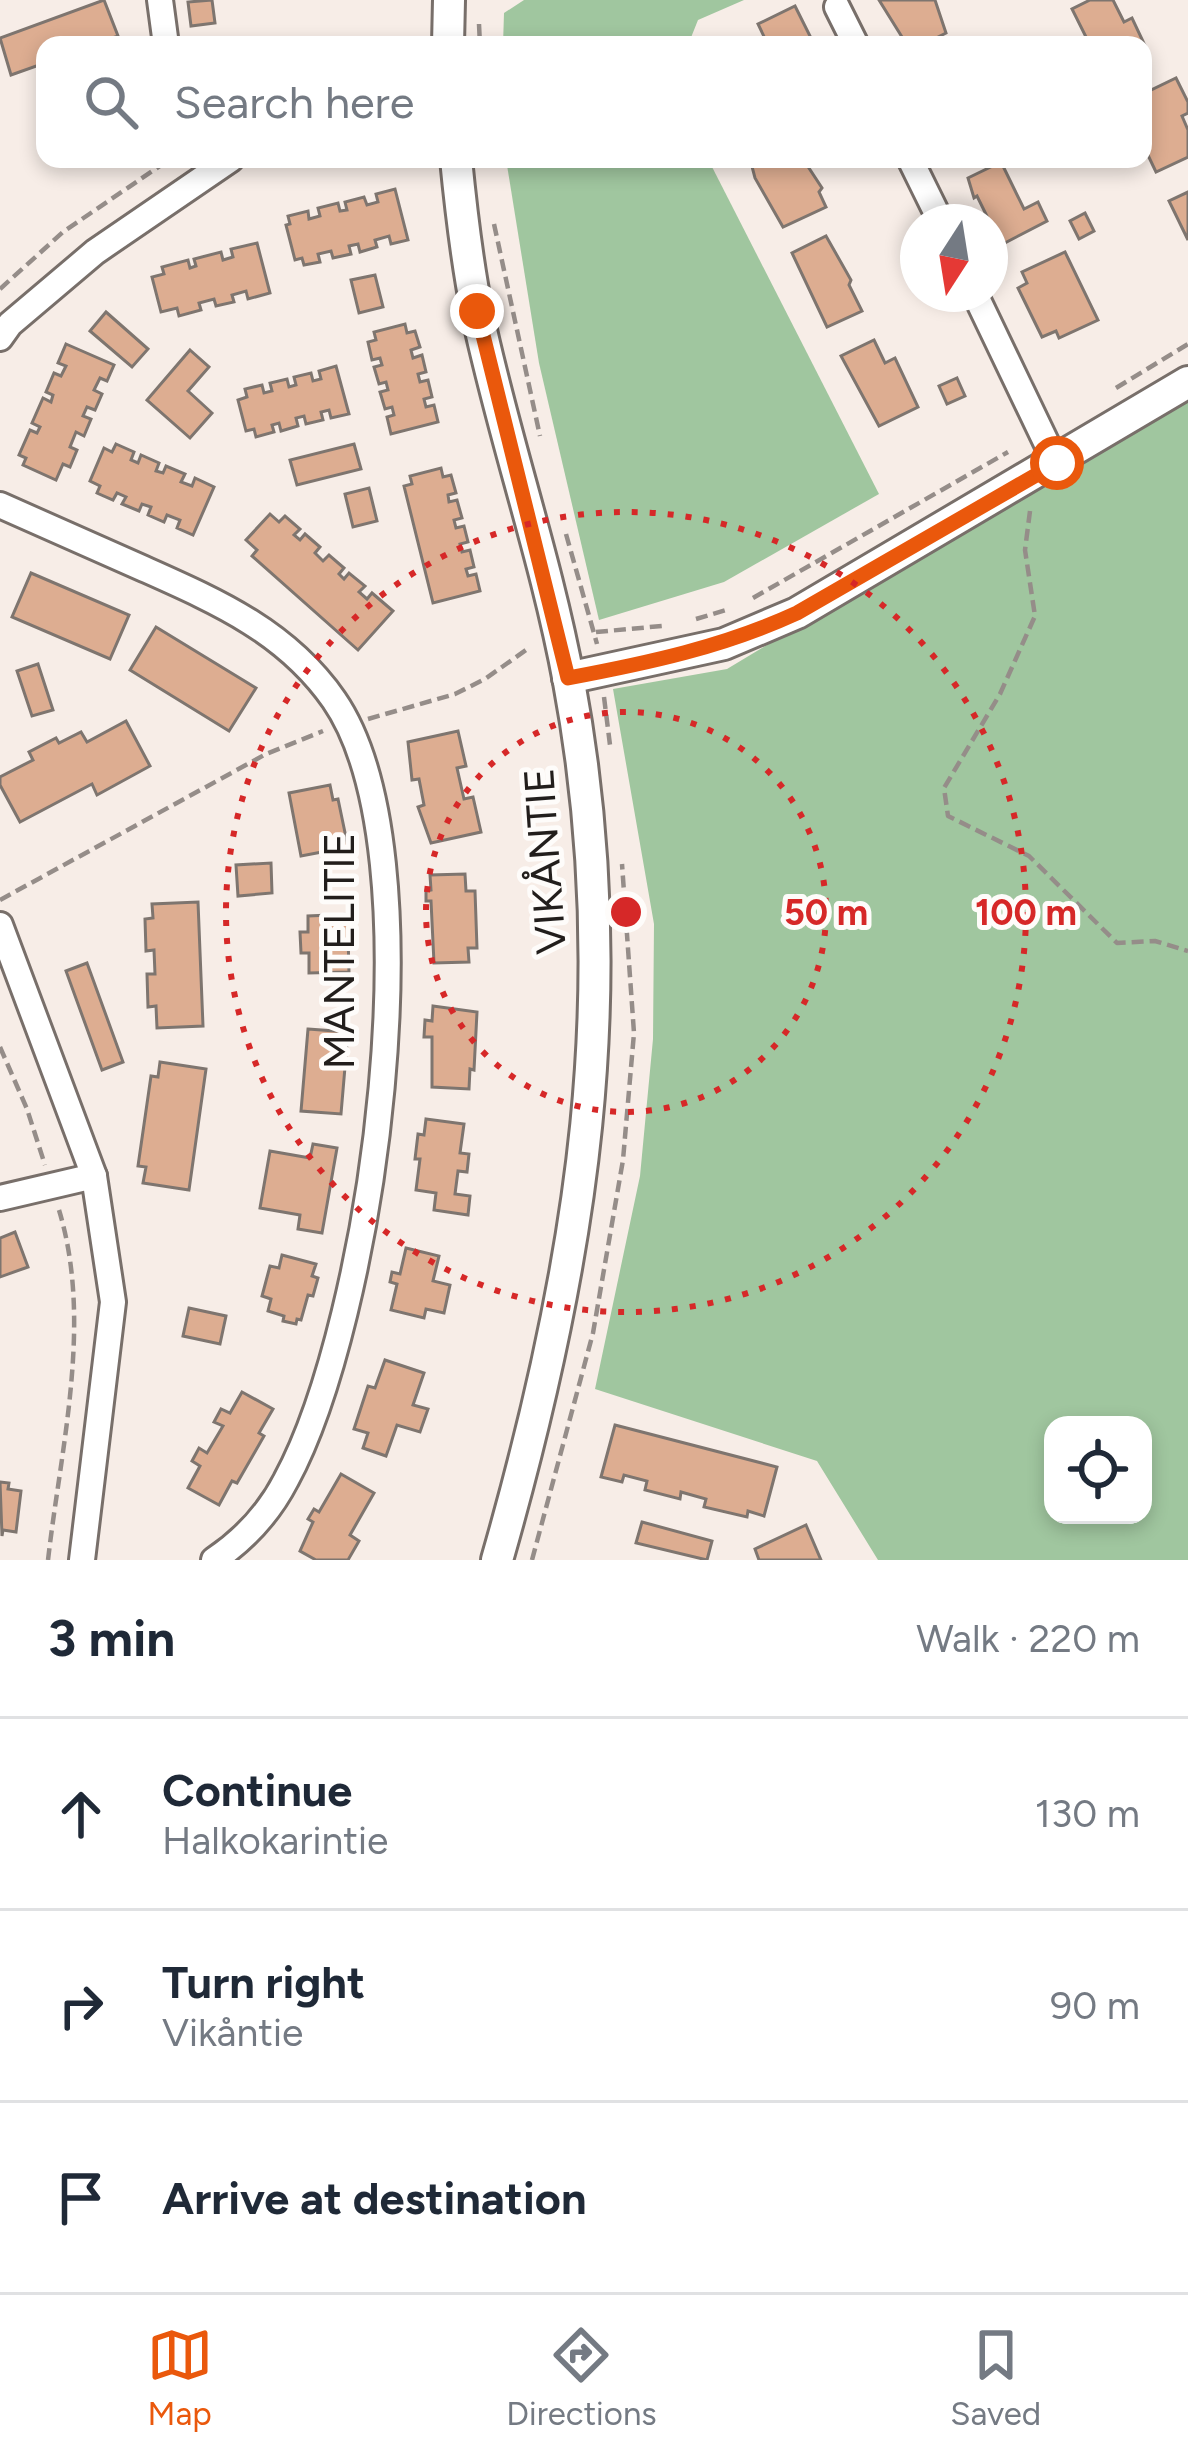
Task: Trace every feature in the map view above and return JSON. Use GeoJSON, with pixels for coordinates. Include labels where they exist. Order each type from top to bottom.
{"type":"FeatureCollection","features":[{"type":"Feature","properties":{"kind":"street"},"geometry":{"type":"LineString","coordinates":[[160,0],[165,36]]}},
{"type":"Feature","properties":{"kind":"street"},"geometry":{"type":"LineString","coordinates":[[448,36],[449,0]]}},
{"type":"Feature","properties":{"kind":"street"},"geometry":{"type":"LineString","coordinates":[[837,7],[852,36]]}},
{"type":"Feature","properties":{"kind":"street"},"geometry":{"type":"LineString","coordinates":[[0,338],[10,324],[95,252],[208,168]]}},
{"type":"Feature","properties":{"kind":"street","name":"VIKÅNTIE"},"geometry":{"type":"LineString","coordinates":[[457,168],[477,311],[568,678],[586,787],[596,911],[589,1125],[558,1315],[497,1560]]}},
{"type":"Feature","properties":{"kind":"street"},"geometry":{"type":"LineString","coordinates":[[914,168],[932,204]]}},
{"type":"Feature","properties":{"kind":"street"},"geometry":{"type":"LineString","coordinates":[[984,312],[1042,434],[1045,469]]}},
{"type":"Feature","properties":{"kind":"street"},"geometry":{"type":"LineString","coordinates":[[568,678],[695,652],[797,613],[1188,382]]}},
{"type":"Feature","properties":{"kind":"street","name":"MANTELITIE"},"geometry":{"type":"LineString","coordinates":[[0,505],[239,613],[281,641],[311,670],[349,724],[368,772],[380,827],[386,883],[386,1026],[368,1202],[350,1292],[308,1431],[286,1480],[240,1542],[214,1560]]}},
{"type":"Feature","properties":{"kind":"street"},"geometry":{"type":"LineString","coordinates":[[0,926],[94,1176],[113,1302],[82,1560]]}},
{"type":"Feature","properties":{"kind":"street"},"geometry":{"type":"LineString","coordinates":[[0,1198],[94,1176]]}},
{"type":"Feature","properties":{"kind":"path"},"geometry":{"type":"LineString","coordinates":[[0,289],[63,232],[157,168]]}},
{"type":"Feature","properties":{"kind":"path"},"geometry":{"type":"LineString","coordinates":[[749,600],[1042,434]]}},
{"type":"Feature","properties":{"kind":"path"},"geometry":{"type":"LineString","coordinates":[[1045,469],[1025,550],[1035,616],[1000,694],[944,788],[949,816],[1029,856],[1117,943],[1155,941],[1188,951]]}},
{"type":"Feature","properties":{"kind":"path"},"geometry":{"type":"LineString","coordinates":[[691,620],[729,609]]}},
{"type":"Feature","properties":{"kind":"path"},"geometry":{"type":"LineString","coordinates":[[595,632],[672,626]]}},
{"type":"Feature","properties":{"kind":"path"},"geometry":{"type":"LineString","coordinates":[[0,900],[266,754],[310,734],[455,694],[526,650]]}},
{"type":"Feature","properties":{"kind":"path"},"geometry":{"type":"LineString","coordinates":[[0,1047],[27,1109],[68,1241],[73,1357],[48,1560]]}},
{"type":"Feature","properties":{"kind":"green space"},"geometry":{"type":"Polygon","coordinates":[[[524,0],[744,0],[698,20],[692,36],[503,36],[504,13],[524,0]]]}},
{"type":"Feature","properties":{"kind":"green space"},"geometry":{"type":"Polygon","coordinates":[[[507,168],[713,168],[879,494],[724,582],[599,620],[539,363],[507,168]]]}},
{"type":"Feature","properties":{"kind":"green space"},"geometry":{"type":"Polygon","coordinates":[[[1188,392],[1188,1560],[878,1560],[817,1461],[595,1389],[640,1176],[653,1039],[654,924],[613,689],[727,669],[1188,392]]]}},
{"type":"Feature","properties":{"kind":"building"},"geometry":{"type":"Polygon","coordinates":[[[104,0],[118,36],[36,36],[36,66],[11,75],[0,38],[104,0]]]}},
{"type":"Feature","properties":{"kind":"building"},"geometry":{"type":"Polygon","coordinates":[[[212,0],[215,23],[191,26],[188,2],[212,0]]]}},
{"type":"Feature","properties":{"kind":"building"},"geometry":{"type":"Polygon","coordinates":[[[879,0],[935,0],[946,33],[901,36],[879,0]]]}},
{"type":"Feature","properties":{"kind":"building"},"geometry":{"type":"Polygon","coordinates":[[[1090,0],[1113,0],[1124,22],[1132,18],[1140,36],[1086,36],[1072,9],[1090,0]]]}},
{"type":"Feature","properties":{"kind":"building"},"geometry":{"type":"Polygon","coordinates":[[[795,6],[810,36],[764,36],[758,24],[795,6]]]}},
{"type":"Feature","properties":{"kind":"building"},"geometry":{"type":"Polygon","coordinates":[[[1176,78],[1188,102],[1188,113],[1182,116],[1188,130],[1188,157],[1156,172],[1152,164],[1152,90],[1176,78]]]}},
{"type":"Feature","properties":{"kind":"building"},"geometry":{"type":"Polygon","coordinates":[[[752,168],[809,168],[822,188],[819,192],[826,207],[783,227],[752,168]]]}},
{"type":"Feature","properties":{"kind":"building"},"geometry":{"type":"Polygon","coordinates":[[[989,168],[1004,168],[1024,209],[1038,202],[1047,221],[1008,241],[1008,204],[981,204],[968,178],[989,168]]]}},
{"type":"Feature","properties":{"kind":"building"},"geometry":{"type":"Polygon","coordinates":[[[395,189],[408,240],[391,244],[389,236],[375,240],[377,247],[360,252],[358,244],[349,246],[351,254],[333,258],[331,251],[318,254],[320,262],[304,265],[302,258],[295,260],[288,216],[308,211],[309,219],[320,216],[318,208],[338,203],[340,211],[347,210],[345,202],[364,197],[367,205],[378,202],[376,194],[395,189]]]}},
{"type":"Feature","properties":{"kind":"building"},"geometry":{"type":"Polygon","coordinates":[[[1188,192],[1188,240],[1169,201],[1188,192]]]}},
{"type":"Feature","properties":{"kind":"building"},"geometry":{"type":"Polygon","coordinates":[[[1085,213],[1094,231],[1079,239],[1070,221],[1085,213]]]}},
{"type":"Feature","properties":{"kind":"building"},"geometry":{"type":"Polygon","coordinates":[[[826,236],[862,311],[827,327],[792,253],[826,236]]]}},
{"type":"Feature","properties":{"kind":"building"},"geometry":{"type":"Polygon","coordinates":[[[257,243],[270,293],[248,299],[246,291],[232,295],[234,302],[216,306],[214,299],[199,303],[201,310],[179,316],[177,308],[161,312],[152,277],[164,274],[162,267],[188,260],[190,268],[196,266],[194,259],[221,252],[223,260],[233,257],[231,249],[257,243]]]}},
{"type":"Feature","properties":{"kind":"building"},"geometry":{"type":"Polygon","coordinates":[[[1065,252],[1098,320],[1059,338],[1056,331],[1042,337],[1018,288],[1027,283],[1022,272],[1065,252]]]}},
{"type":"Feature","properties":{"kind":"building"},"geometry":{"type":"Polygon","coordinates":[[[375,275],[383,307],[359,313],[351,280],[375,275]]]}},
{"type":"Feature","properties":{"kind":"building"},"geometry":{"type":"Polygon","coordinates":[[[106,312],[148,349],[132,367],[90,331],[106,312]]]}},
{"type":"Feature","properties":{"kind":"building"},"geometry":{"type":"Polygon","coordinates":[[[405,324],[407,333],[415,331],[420,347],[411,350],[413,358],[422,355],[426,372],[418,374],[420,382],[428,380],[432,397],[424,399],[426,407],[434,405],[438,422],[391,434],[387,417],[394,415],[392,407],[385,409],[380,392],[388,390],[386,382],[379,384],[374,367],[382,365],[380,358],[372,360],[368,342],[376,340],[374,332],[405,324]]]}},
{"type":"Feature","properties":{"kind":"building"},"geometry":{"type":"Polygon","coordinates":[[[874,340],[885,363],[895,358],[918,407],[879,426],[841,356],[874,340]]]}},
{"type":"Feature","properties":{"kind":"building"},"geometry":{"type":"Polygon","coordinates":[[[66,344],[114,365],[107,381],[100,378],[94,390],[102,394],[95,410],[87,407],[83,416],[91,419],[84,436],[76,432],[70,447],[77,450],[70,467],[63,464],[56,480],[23,465],[26,458],[19,455],[30,430],[37,433],[40,427],[32,423],[43,398],[51,402],[53,395],[46,392],[54,373],[61,376],[66,366],[58,363],[66,344]]]}},
{"type":"Feature","properties":{"kind":"building"},"geometry":{"type":"Polygon","coordinates":[[[190,350],[209,367],[188,391],[212,413],[190,438],[147,400],[190,350]]]}},
{"type":"Feature","properties":{"kind":"building"},"geometry":{"type":"Polygon","coordinates":[[[336,366],[349,414],[331,418],[329,410],[321,412],[323,420],[306,424],[304,416],[296,418],[298,426],[281,431],[279,423],[272,425],[274,432],[256,437],[254,429],[246,431],[238,400],[247,397],[245,389],[262,385],[264,393],[272,391],[270,383],[287,379],[289,387],[296,385],[294,377],[311,373],[313,381],[321,379],[319,371],[336,366]]]}},
{"type":"Feature","properties":{"kind":"building"},"geometry":{"type":"Polygon","coordinates":[[[957,378],[965,396],[947,404],[939,386],[957,378]]]}},
{"type":"Feature","properties":{"kind":"building"},"geometry":{"type":"Polygon","coordinates":[[[116,444],[134,452],[131,460],[138,463],[141,455],[159,463],[156,471],[163,473],[166,466],[185,474],[181,482],[192,486],[195,478],[214,487],[193,535],[177,528],[180,520],[167,515],[164,522],[148,515],[151,507],[142,504],[139,511],[122,504],[126,497],[117,493],[113,500],[97,493],[100,486],[90,481],[104,448],[112,452],[116,444]]]}},
{"type":"Feature","properties":{"kind":"building"},"geometry":{"type":"Polygon","coordinates":[[[354,444],[361,469],[297,485],[290,460],[354,444]]]}},
{"type":"Feature","properties":{"kind":"building"},"geometry":{"type":"Polygon","coordinates":[[[441,468],[443,477],[451,475],[456,493],[448,495],[449,502],[457,500],[462,518],[454,520],[456,528],[464,526],[468,542],[460,544],[462,552],[470,550],[474,567],[466,569],[468,576],[476,574],[480,591],[433,603],[404,486],[412,484],[410,476],[441,468]]]}},
{"type":"Feature","properties":{"kind":"building"},"geometry":{"type":"Polygon","coordinates":[[[369,488],[377,521],[353,527],[345,494],[369,488]]]}},
{"type":"Feature","properties":{"kind":"building"},"geometry":{"type":"Polygon","coordinates":[[[270,514],[279,522],[285,516],[300,529],[294,535],[300,540],[305,534],[320,547],[315,553],[323,561],[329,555],[344,568],[339,574],[344,579],[349,573],[365,586],[359,592],[367,599],[372,593],[393,611],[358,650],[252,556],[257,550],[246,540],[270,514]]]}},
{"type":"Feature","properties":{"kind":"building"},"geometry":{"type":"Polygon","coordinates":[[[31,573],[129,615],[110,659],[12,617],[31,573]]]}},
{"type":"Feature","properties":{"kind":"building"},"geometry":{"type":"Polygon","coordinates":[[[156,627],[256,688],[229,731],[130,670],[156,627]]]}},
{"type":"Feature","properties":{"kind":"building"},"geometry":{"type":"Polygon","coordinates":[[[38,664],[53,710],[32,716],[17,671],[38,664]]]}},
{"type":"Feature","properties":{"kind":"building"},"geometry":{"type":"Polygon","coordinates":[[[126,721],[150,766],[97,795],[92,784],[20,822],[0,777],[33,760],[29,752],[56,738],[59,743],[81,732],[87,742],[126,721]]]}},
{"type":"Feature","properties":{"kind":"building"},"geometry":{"type":"Polygon","coordinates":[[[458,731],[466,766],[457,768],[464,799],[473,797],[481,832],[431,843],[418,807],[424,805],[419,779],[412,780],[408,742],[458,731]]]}},
{"type":"Feature","properties":{"kind":"building"},"geometry":{"type":"Polygon","coordinates":[[[330,785],[333,800],[338,799],[348,847],[301,856],[289,793],[330,785]]]}},
{"type":"Feature","properties":{"kind":"building"},"geometry":{"type":"Polygon","coordinates":[[[271,863],[272,893],[238,896],[236,865],[271,863]]]}},
{"type":"Feature","properties":{"kind":"building"},"geometry":{"type":"Polygon","coordinates":[[[465,874],[466,891],[475,891],[477,948],[468,948],[469,962],[434,963],[431,901],[426,901],[430,875],[465,874]]]}},
{"type":"Feature","properties":{"kind":"building"},"geometry":{"type":"Polygon","coordinates":[[[198,902],[203,1026],[157,1028],[156,1006],[148,1007],[147,974],[155,974],[154,950],[146,951],[145,919],[153,918],[152,904],[198,902]]]}},
{"type":"Feature","properties":{"kind":"building"},"geometry":{"type":"Polygon","coordinates":[[[353,914],[354,934],[348,934],[349,972],[309,973],[309,953],[301,953],[300,932],[308,932],[308,916],[353,914]]]}},
{"type":"Feature","properties":{"kind":"building"},"geometry":{"type":"Polygon","coordinates":[[[87,963],[123,1062],[102,1070],[66,971],[87,963]]]}},
{"type":"Feature","properties":{"kind":"building"},"geometry":{"type":"Polygon","coordinates":[[[433,1006],[477,1012],[469,1089],[432,1087],[432,1037],[424,1037],[425,1020],[432,1021],[433,1006]]]}},
{"type":"Feature","properties":{"kind":"building"},"geometry":{"type":"Polygon","coordinates":[[[308,1029],[348,1032],[341,1114],[301,1111],[308,1029]]]}},
{"type":"Feature","properties":{"kind":"building"},"geometry":{"type":"Polygon","coordinates":[[[160,1062],[206,1069],[189,1190],[143,1183],[146,1167],[138,1166],[151,1076],[158,1077],[160,1062]]]}},
{"type":"Feature","properties":{"kind":"building"},"geometry":{"type":"Polygon","coordinates":[[[426,1119],[464,1124],[460,1153],[469,1154],[467,1172],[458,1171],[455,1194],[470,1196],[468,1215],[434,1210],[436,1193],[416,1190],[418,1134],[424,1135],[426,1119]]]}},
{"type":"Feature","properties":{"kind":"building"},"geometry":{"type":"Polygon","coordinates":[[[313,1144],[337,1148],[322,1233],[298,1229],[300,1215],[260,1208],[270,1151],[310,1158],[313,1144]]]}},
{"type":"Feature","properties":{"kind":"building"},"geometry":{"type":"Polygon","coordinates":[[[15,1232],[28,1267],[0,1277],[0,1238],[15,1232]]]}},
{"type":"Feature","properties":{"kind":"building"},"geometry":{"type":"Polygon","coordinates":[[[406,1248],[439,1256],[433,1281],[450,1285],[444,1313],[426,1309],[424,1318],[391,1310],[397,1284],[390,1282],[392,1272],[400,1274],[406,1248]]]}},
{"type":"Feature","properties":{"kind":"building"},"geometry":{"type":"Polygon","coordinates":[[[282,1255],[316,1264],[313,1296],[308,1295],[296,1324],[268,1311],[271,1299],[262,1296],[270,1266],[279,1268],[282,1255]]]}},
{"type":"Feature","properties":{"kind":"building"},"geometry":{"type":"Polygon","coordinates":[[[189,1308],[226,1316],[220,1344],[183,1336],[189,1308]]]}},
{"type":"Feature","properties":{"kind":"building"},"geometry":{"type":"Polygon","coordinates":[[[385,1360],[424,1373],[413,1405],[428,1409],[420,1432],[397,1425],[386,1456],[363,1448],[368,1433],[354,1429],[368,1386],[375,1388],[385,1360]]]}},
{"type":"Feature","properties":{"kind":"building"},"geometry":{"type":"Polygon","coordinates":[[[242,1392],[273,1409],[259,1433],[264,1436],[219,1505],[188,1488],[200,1466],[192,1461],[199,1448],[207,1453],[223,1426],[214,1422],[221,1409],[230,1413],[242,1392]]]}},
{"type":"Feature","properties":{"kind":"building"},"geometry":{"type":"Polygon","coordinates":[[[615,1425],[777,1467],[764,1516],[704,1507],[706,1499],[681,1492],[680,1499],[645,1490],[647,1481],[624,1475],[622,1482],[601,1477],[615,1425]]]}},
{"type":"Feature","properties":{"kind":"building"},"geometry":{"type":"Polygon","coordinates":[[[341,1474],[374,1493],[350,1535],[359,1541],[348,1560],[316,1560],[300,1551],[313,1522],[308,1519],[314,1509],[319,1512],[341,1474]]]}},
{"type":"Feature","properties":{"kind":"building"},"geometry":{"type":"Polygon","coordinates":[[[0,1482],[21,1491],[16,1532],[3,1530],[2,1536],[0,1482]]]}},
{"type":"Feature","properties":{"kind":"building"},"geometry":{"type":"Polygon","coordinates":[[[642,1522],[712,1541],[707,1560],[636,1543],[642,1522]]]}},
{"type":"Feature","properties":{"kind":"building"},"geometry":{"type":"Polygon","coordinates":[[[806,1525],[821,1560],[759,1560],[755,1549],[806,1525]]]}},
{"type":"Feature","properties":{"kind":"route"},"geometry":{"type":"LineString","coordinates":[[477,311],[568,678],[695,652],[755,632],[797,613],[1057,463]]}}]}
